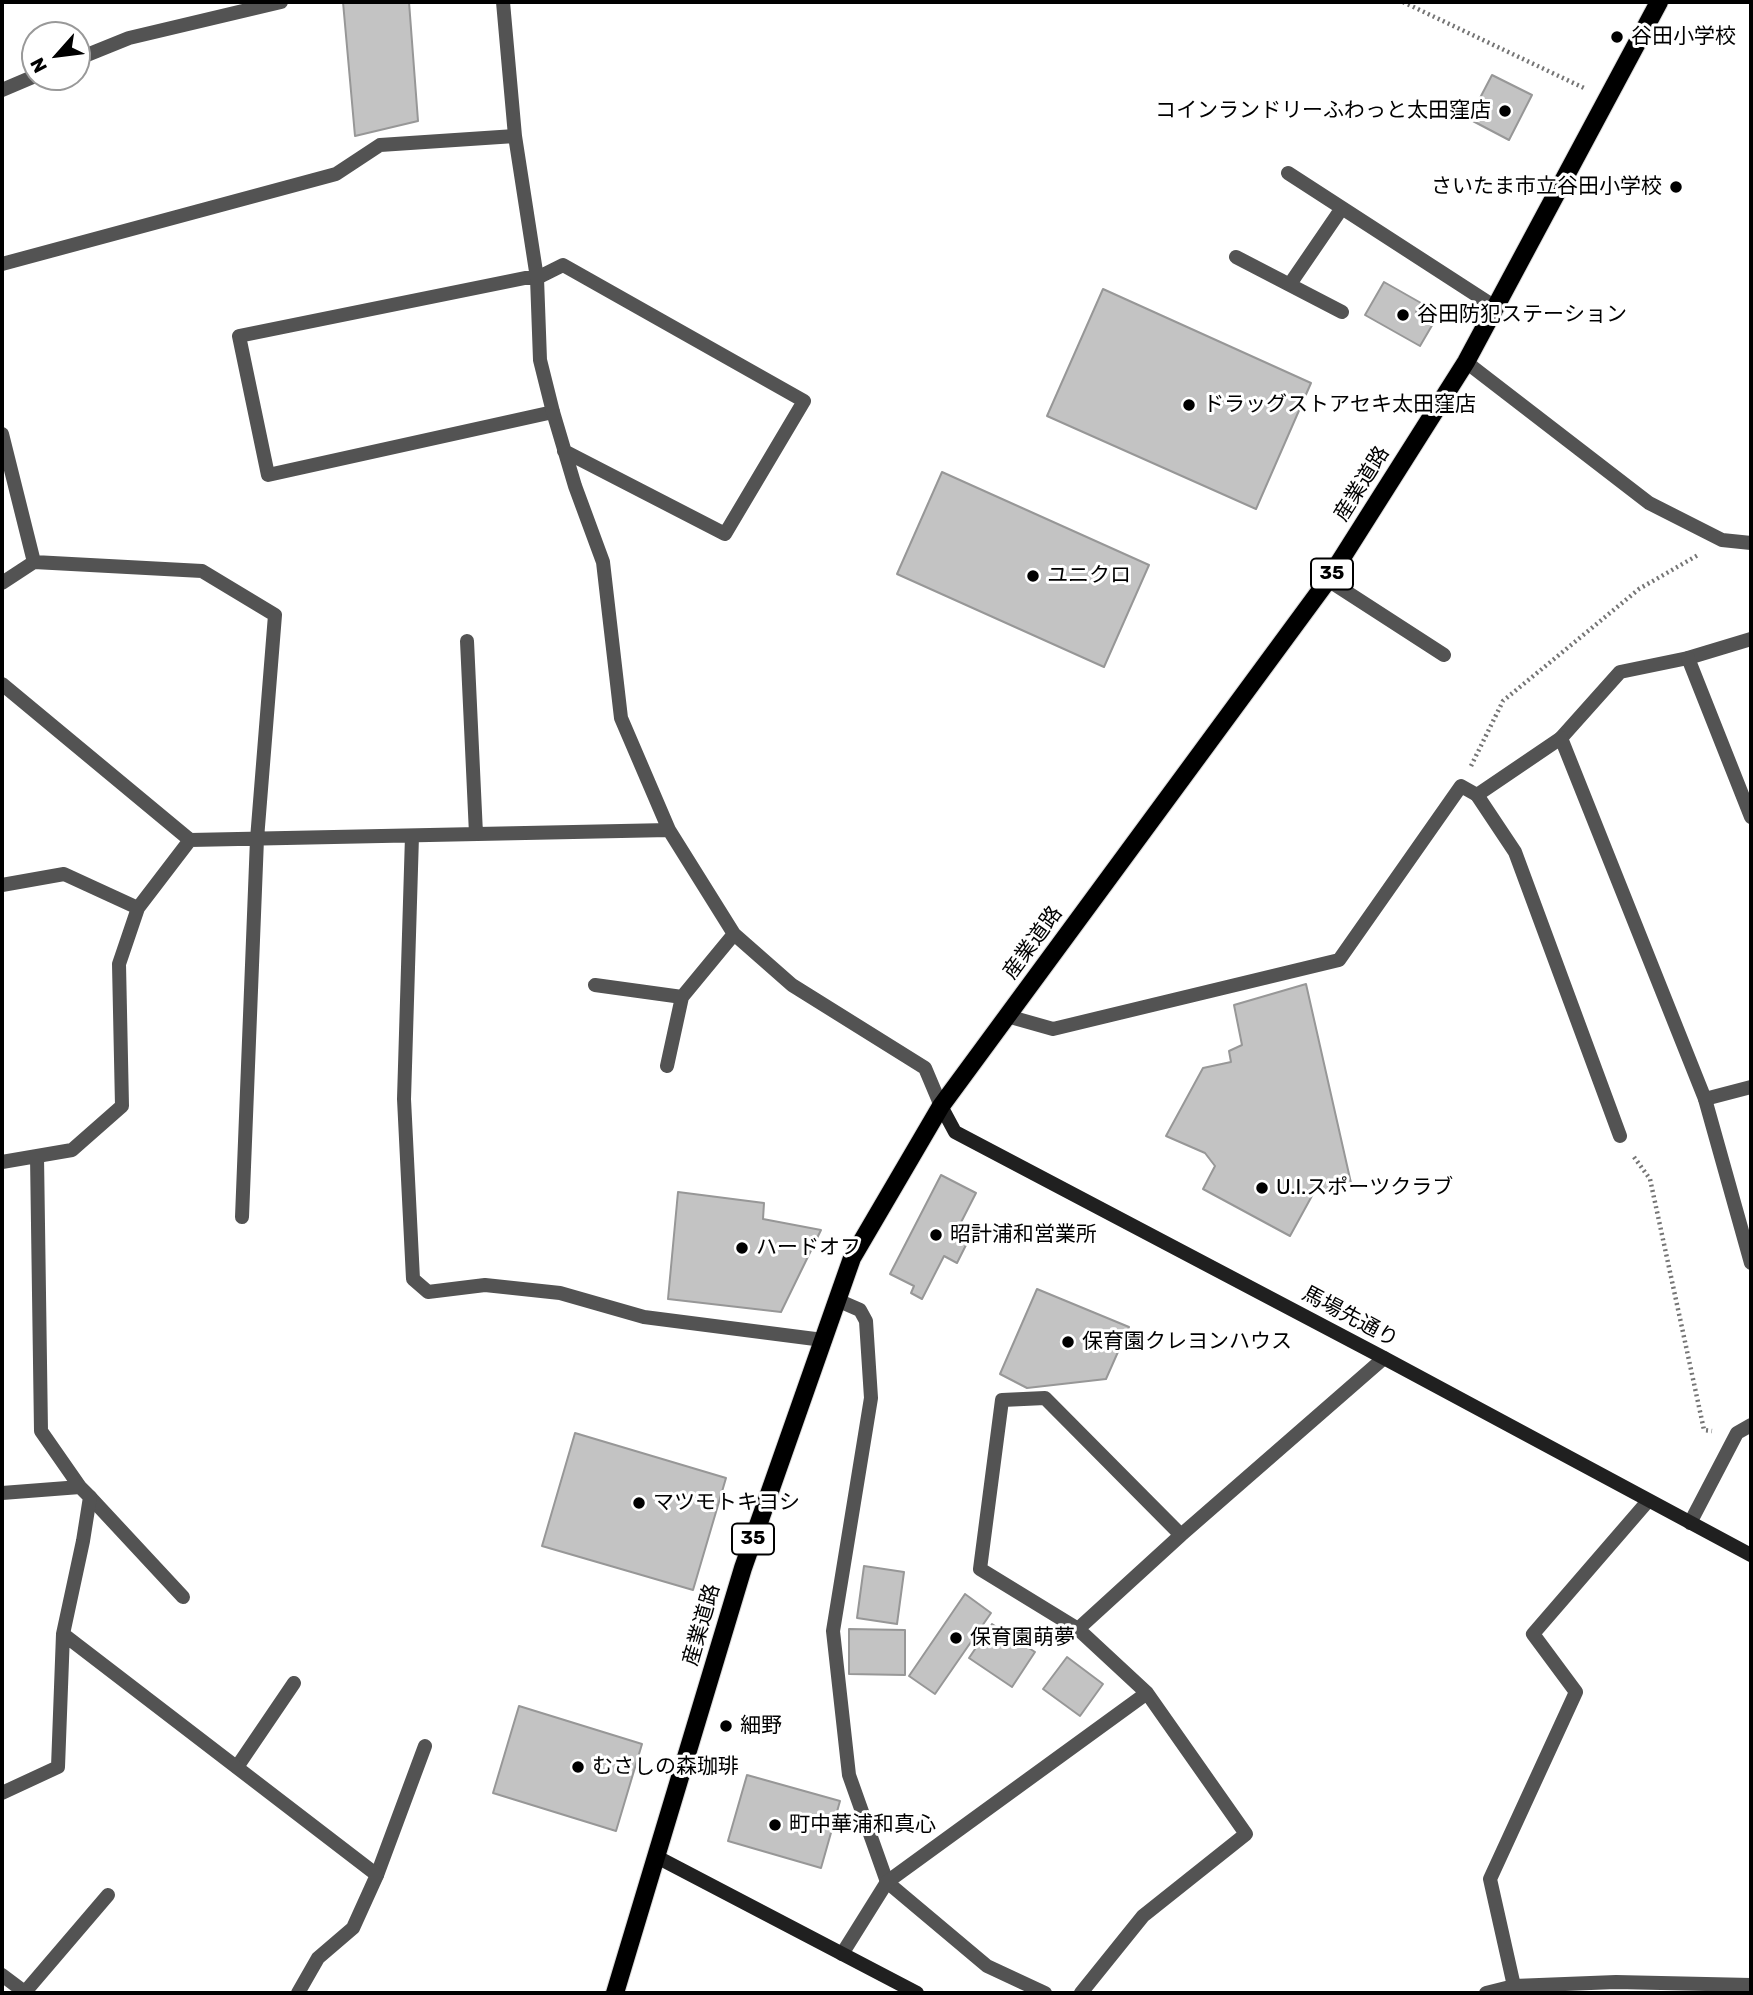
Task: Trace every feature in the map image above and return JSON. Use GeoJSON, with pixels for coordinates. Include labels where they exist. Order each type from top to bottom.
{"type":"FeatureCollection","features":[{"type":"Feature","properties":{"kind":"main road","name":"産業道路"},"geometry":{"type":"LineString","coordinates":[[615,1993],[743,1568],[852,1258],[942,1106],[1328,580],[1466,362],[1659,2]]}},
{"type":"Feature","properties":{"kind":"street"},"geometry":{"type":"LineString","coordinates":[[91,53],[129,38],[281,2]]}},
{"type":"Feature","properties":{"kind":"street"},"geometry":{"type":"LineString","coordinates":[[503,2],[515,136],[537,278],[540,360],[564,451],[603,562],[621,718],[669,830],[734,934],[792,985],[925,1068],[942,1106]]}},
{"type":"Feature","properties":{"kind":"street"},"geometry":{"type":"LineString","coordinates":[[2,90],[21,82]]}},
{"type":"Feature","properties":{"kind":"street"},"geometry":{"type":"LineString","coordinates":[[2,264],[336,174],[380,145],[515,136]]}},
{"type":"Feature","properties":{"kind":"street"},"geometry":{"type":"LineString","coordinates":[[1288,173],[1495,307]]}},
{"type":"Feature","properties":{"kind":"street"},"geometry":{"type":"LineString","coordinates":[[1290,284],[1342,208]]}},
{"type":"Feature","properties":{"kind":"street"},"geometry":{"type":"LineString","coordinates":[[1236,257],[1342,312]]}},
{"type":"Feature","properties":{"kind":"street"},"geometry":{"type":"LineString","coordinates":[[553,412],[268,475],[239,336],[525,278],[537,278],[563,265],[803,401],[725,534],[564,451]]}},
{"type":"Feature","properties":{"kind":"street"},"geometry":{"type":"LineString","coordinates":[[1466,362],[1649,503],[1722,540],[1751,543]]}},
{"type":"Feature","properties":{"kind":"street"},"geometry":{"type":"LineString","coordinates":[[2,434],[34,562]]}},
{"type":"Feature","properties":{"kind":"street"},"geometry":{"type":"LineString","coordinates":[[2,583],[34,562],[202,571],[275,615],[257,839],[242,1217]]}},
{"type":"Feature","properties":{"kind":"street"},"geometry":{"type":"LineString","coordinates":[[1328,580],[1444,655]]}},
{"type":"Feature","properties":{"kind":"street"},"geometry":{"type":"LineString","coordinates":[[1477,795],[1561,738],[1620,671],[1688,658],[1751,639]]}},
{"type":"Feature","properties":{"kind":"street"},"geometry":{"type":"LineString","coordinates":[[467,641],[476,834]]}},
{"type":"Feature","properties":{"kind":"street"},"geometry":{"type":"LineString","coordinates":[[1688,658],[1751,817]]}},
{"type":"Feature","properties":{"kind":"street"},"geometry":{"type":"LineString","coordinates":[[2,684],[190,840],[669,830]]}},
{"type":"Feature","properties":{"kind":"street"},"geometry":{"type":"LineString","coordinates":[[1561,738],[1705,1099],[1751,1263]]}},
{"type":"Feature","properties":{"kind":"street"},"geometry":{"type":"LineString","coordinates":[[1007,1016],[1053,1029],[1339,960],[1461,786],[1477,795],[1515,852],[1620,1136]]}},
{"type":"Feature","properties":{"kind":"street"},"geometry":{"type":"LineString","coordinates":[[412,836],[404,1099],[413,1279],[428,1292],[485,1285],[560,1293],[644,1317],[823,1340]]}},
{"type":"Feature","properties":{"kind":"street"},"geometry":{"type":"LineString","coordinates":[[2,1162],[72,1150],[122,1105],[119,964],[138,908],[190,840]]}},
{"type":"Feature","properties":{"kind":"street"},"geometry":{"type":"LineString","coordinates":[[2,885],[64,874],[138,908]]}},
{"type":"Feature","properties":{"kind":"street"},"geometry":{"type":"LineString","coordinates":[[667,1066],[682,997],[734,934]]}},
{"type":"Feature","properties":{"kind":"street"},"geometry":{"type":"LineString","coordinates":[[595,985],[682,997]]}},
{"type":"Feature","properties":{"kind":"street"},"geometry":{"type":"LineString","coordinates":[[1705,1099],[1751,1087]]}},
{"type":"Feature","properties":{"kind":"street","name":"馬場先通り"},"geometry":{"type":"LineString","coordinates":[[942,1106],[955,1132],[1751,1555]]}},
{"type":"Feature","properties":{"kind":"street"},"geometry":{"type":"LineString","coordinates":[[37,1156],[41,1431],[85,1492],[183,1597]]}},
{"type":"Feature","properties":{"kind":"street"},"geometry":{"type":"LineString","coordinates":[[837,1300],[860,1310],[866,1321],[871,1398],[833,1631],[849,1774],[887,1882],[987,1966],[1045,1993]]}},
{"type":"Feature","properties":{"kind":"street"},"geometry":{"type":"LineString","coordinates":[[1078,1629],[1384,1358]]}},
{"type":"Feature","properties":{"kind":"street"},"geometry":{"type":"LineString","coordinates":[[1081,1993],[1143,1916],[1246,1834],[1147,1693],[1078,1629],[980,1569],[1002,1400],[1045,1398],[1181,1535]]}},
{"type":"Feature","properties":{"kind":"street"},"geometry":{"type":"LineString","coordinates":[[1690,1523],[1737,1433],[1751,1425]]}},
{"type":"Feature","properties":{"kind":"street"},"geometry":{"type":"LineString","coordinates":[[2,1493],[85,1492]]}},
{"type":"Feature","properties":{"kind":"street"},"geometry":{"type":"LineString","coordinates":[[2,1793],[58,1767],[63,1634],[83,1541],[85,1492]]}},
{"type":"Feature","properties":{"kind":"street"},"geometry":{"type":"LineString","coordinates":[[1514,1986],[1490,1879],[1576,1692],[1533,1634],[1648,1501]]}},
{"type":"Feature","properties":{"kind":"street"},"geometry":{"type":"LineString","coordinates":[[63,1634],[377,1875]]}},
{"type":"Feature","properties":{"kind":"street"},"geometry":{"type":"LineString","coordinates":[[237,1768],[294,1683]]}},
{"type":"Feature","properties":{"kind":"street"},"geometry":{"type":"LineString","coordinates":[[842,1954],[887,1882],[1147,1693]]}},
{"type":"Feature","properties":{"kind":"street"},"geometry":{"type":"LineString","coordinates":[[298,1993],[318,1958],[353,1928],[377,1875],[425,1746]]}},
{"type":"Feature","properties":{"kind":"street"},"geometry":{"type":"LineString","coordinates":[[657,1857],[917,1993]]}},
{"type":"Feature","properties":{"kind":"street"},"geometry":{"type":"LineString","coordinates":[[2,1975],[26,1993],[108,1895]]}},
{"type":"Feature","properties":{"kind":"street"},"geometry":{"type":"LineString","coordinates":[[1486,1993],[1514,1986],[1616,1982],[1751,1985]]}},
{"type":"Feature","properties":{"kind":"path"},"geometry":{"type":"LineString","coordinates":[[1403,2],[1606,99]]}},
{"type":"Feature","properties":{"kind":"path"},"geometry":{"type":"LineString","coordinates":[[1461,786],[1503,701],[1639,589],[1722,540]]}},
{"type":"Feature","properties":{"kind":"path"},"geometry":{"type":"LineString","coordinates":[[1620,1136],[1650,1179],[1704,1430],[1737,1433]]}},
{"type":"Feature","properties":{"kind":"building"},"geometry":{"type":"Polygon","coordinates":[[[343,2],[409,2],[418,121],[355,136],[343,2]]]}},
{"type":"Feature","properties":{"kind":"building"},"geometry":{"type":"Polygon","coordinates":[[[1492,75],[1532,95],[1509,140],[1469,119],[1492,75]]]}},
{"type":"Feature","properties":{"kind":"building"},"geometry":{"type":"Polygon","coordinates":[[[1384,282],[1421,303],[1416,312],[1434,322],[1420,346],[1365,315],[1384,282]]]}},
{"type":"Feature","properties":{"kind":"building"},"geometry":{"type":"Polygon","coordinates":[[[1103,289],[1311,383],[1256,509],[1047,416],[1103,289]]]}},
{"type":"Feature","properties":{"kind":"building"},"geometry":{"type":"Polygon","coordinates":[[[942,472],[1149,565],[1104,667],[897,574],[942,472]]]}},
{"type":"Feature","properties":{"kind":"building"},"geometry":{"type":"Polygon","coordinates":[[[1306,984],[1351,1183],[1322,1192],[1319,1183],[1290,1236],[1203,1189],[1215,1166],[1205,1153],[1166,1136],[1203,1068],[1231,1062],[1229,1051],[1242,1045],[1234,1005],[1306,984]]]}},
{"type":"Feature","properties":{"kind":"building"},"geometry":{"type":"Polygon","coordinates":[[[941,1175],[976,1193],[954,1236],[967,1243],[957,1263],[944,1256],[922,1299],[911,1293],[914,1286],[890,1274],[941,1175]]]}},
{"type":"Feature","properties":{"kind":"building"},"geometry":{"type":"Polygon","coordinates":[[[678,1192],[764,1203],[763,1219],[821,1230],[781,1312],[668,1299],[678,1192]]]}},
{"type":"Feature","properties":{"kind":"building"},"geometry":{"type":"Polygon","coordinates":[[[1037,1289],[1129,1327],[1106,1379],[1027,1388],[1000,1374],[1037,1289]]]}},
{"type":"Feature","properties":{"kind":"building"},"geometry":{"type":"Polygon","coordinates":[[[575,1433],[726,1478],[693,1590],[542,1546],[575,1433]]]}},
{"type":"Feature","properties":{"kind":"building"},"geometry":{"type":"Polygon","coordinates":[[[864,1566],[904,1572],[897,1624],[857,1618],[864,1566]]]}},
{"type":"Feature","properties":{"kind":"building"},"geometry":{"type":"Polygon","coordinates":[[[965,1594],[991,1613],[935,1694],[909,1676],[965,1594]]]}},
{"type":"Feature","properties":{"kind":"building"},"geometry":{"type":"Polygon","coordinates":[[[992,1624],[1035,1652],[1012,1687],[969,1658],[992,1624]]]}},
{"type":"Feature","properties":{"kind":"building"},"geometry":{"type":"Polygon","coordinates":[[[849,1629],[905,1630],[905,1675],[849,1674],[849,1629]]]}},
{"type":"Feature","properties":{"kind":"building"},"geometry":{"type":"Polygon","coordinates":[[[1067,1657],[1103,1684],[1080,1716],[1043,1689],[1067,1657]]]}},
{"type":"Feature","properties":{"kind":"building"},"geometry":{"type":"Polygon","coordinates":[[[519,1706],[642,1744],[616,1831],[493,1793],[519,1706]]]}},
{"type":"Feature","properties":{"kind":"building"},"geometry":{"type":"Polygon","coordinates":[[[747,1775],[840,1801],[821,1868],[728,1841],[747,1775]]]}},
{"type":"Feature","properties":{"kind":"place","name":"谷田小学校"},"geometry":{"type":"Point","coordinates":[1617,37]}},
{"type":"Feature","properties":{"kind":"place","name":"コインランドリーふわっと太田窪店"},"geometry":{"type":"Point","coordinates":[1505,111]}},
{"type":"Feature","properties":{"kind":"place","name":"さいたま市立谷田小学校"},"geometry":{"type":"Point","coordinates":[1676,187]}},
{"type":"Feature","properties":{"kind":"place","name":"谷田防犯ステーション"},"geometry":{"type":"Point","coordinates":[1403,315]}},
{"type":"Feature","properties":{"kind":"place","name":"ドラッグストアセキ太田窪店"},"geometry":{"type":"Point","coordinates":[1189,405]}},
{"type":"Feature","properties":{"kind":"place","name":"ユニクロ"},"geometry":{"type":"Point","coordinates":[1033,576]}},
{"type":"Feature","properties":{"kind":"place","name":"U.I.スポーツクラブ"},"geometry":{"type":"Point","coordinates":[1262,1188]}},
{"type":"Feature","properties":{"kind":"place","name":"昭計浦和営業所"},"geometry":{"type":"Point","coordinates":[936,1235]}},
{"type":"Feature","properties":{"kind":"place","name":"ハードオフ"},"geometry":{"type":"Point","coordinates":[742,1248]}},
{"type":"Feature","properties":{"kind":"place","name":"保育園クレヨンハウス"},"geometry":{"type":"Point","coordinates":[1068,1342]}},
{"type":"Feature","properties":{"kind":"place","name":"マツモトキヨシ"},"geometry":{"type":"Point","coordinates":[639,1503]}},
{"type":"Feature","properties":{"kind":"place","name":"保育園萌夢"},"geometry":{"type":"Point","coordinates":[956,1638]}},
{"type":"Feature","properties":{"kind":"place","name":"細野"},"geometry":{"type":"Point","coordinates":[726,1726]}},
{"type":"Feature","properties":{"kind":"place","name":"むさしの森珈琲"},"geometry":{"type":"Point","coordinates":[578,1767]}},
{"type":"Feature","properties":{"kind":"place","name":"町中華浦和真心"},"geometry":{"type":"Point","coordinates":[775,1825]}}]}
